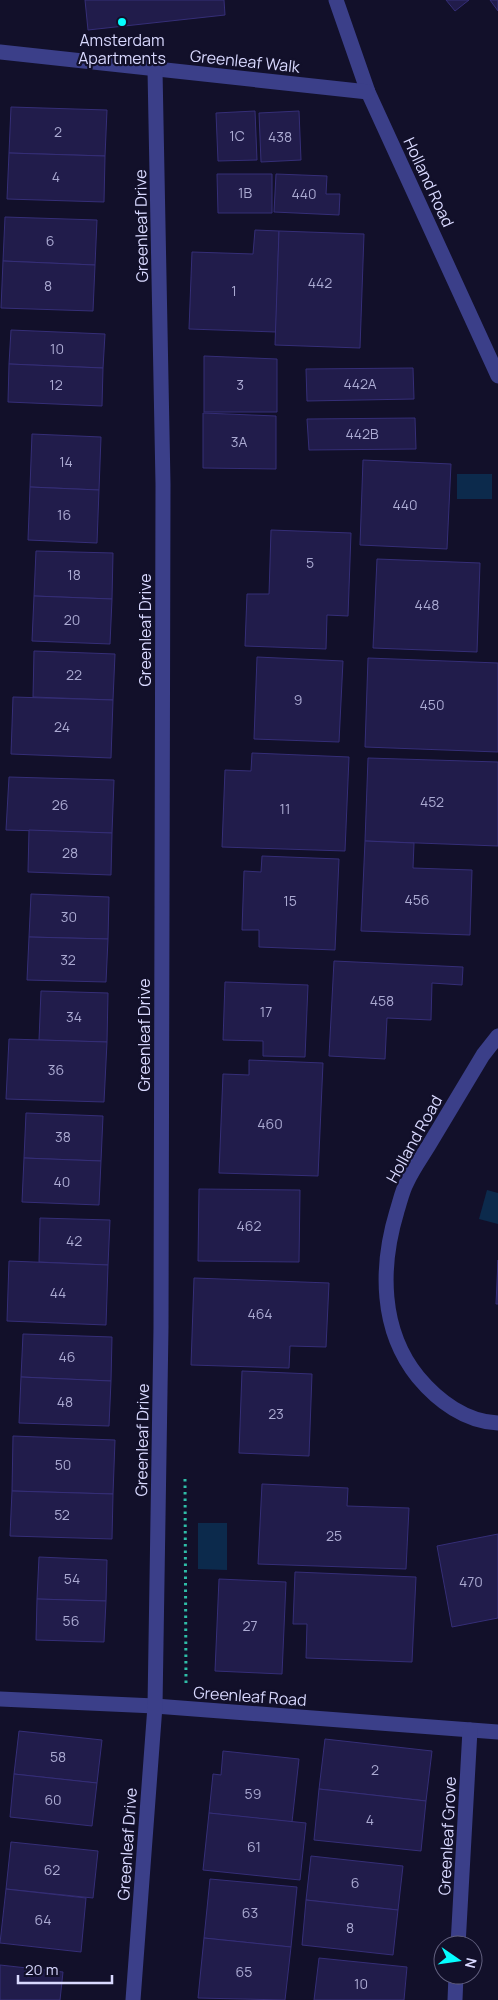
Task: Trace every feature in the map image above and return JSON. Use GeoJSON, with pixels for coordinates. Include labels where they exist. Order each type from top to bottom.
{"type":"FeatureCollection","features":[{"type":"Feature","properties":{"kind":"street","name":"Holland Road"},"geometry":{"type":"LineString","coordinates":[[336,0],[368,92],[498,376]]}},
{"type":"Feature","properties":{"kind":"street","name":"Greenleaf Walk"},"geometry":{"type":"LineString","coordinates":[[0,52],[368,92]]}},
{"type":"Feature","properties":{"kind":"street","name":"Greenleaf Drive"},"geometry":{"type":"LineString","coordinates":[[133,2000],[155,1706],[162,1318],[163,484],[155,70]]}},
{"type":"Feature","properties":{"kind":"street","name":"Holland Road"},"geometry":{"type":"LineString","coordinates":[[498,1036],[484,1055],[406,1183],[391,1233],[385,1281],[388,1313],[398,1345],[412,1370],[430,1392],[453,1410],[489,1423],[498,1423]]}},
{"type":"Feature","properties":{"kind":"street","name":"Greenleaf Road"},"geometry":{"type":"LineString","coordinates":[[0,1699],[155,1706],[498,1732]]}},
{"type":"Feature","properties":{"kind":"street","name":"Greenleaf Grove"},"geometry":{"type":"LineString","coordinates":[[459,1935],[470,1730]]}},
{"type":"Feature","properties":{"kind":"street"},"geometry":{"type":"LineString","coordinates":[[455,2000],[456,1985]]}},
{"type":"Feature","properties":{"kind":"water"},"geometry":{"type":"Polygon","coordinates":[[[457,474],[492,474],[492,499],[457,499],[457,474]]]}},
{"type":"Feature","properties":{"kind":"water"},"geometry":{"type":"Polygon","coordinates":[[[487,1190],[498,1193],[498,1224],[479,1219],[487,1190]]]}},
{"type":"Feature","properties":{"kind":"water"},"geometry":{"type":"Polygon","coordinates":[[[198,1523],[227,1523],[227,1570],[198,1569],[198,1523]]]}},
{"type":"Feature","properties":{"kind":"building","name":"Amsterdam Apartments"},"geometry":{"type":"Polygon","coordinates":[[[85,0],[224,0],[225,15],[88,30],[85,0]]]}},
{"type":"Feature","properties":{"kind":"building"},"geometry":{"type":"Polygon","coordinates":[[[446,0],[469,0],[455,11],[446,0]]]}},
{"type":"Feature","properties":{"kind":"building"},"geometry":{"type":"Polygon","coordinates":[[[490,0],[498,0],[498,11],[490,0]]]}},
{"type":"Feature","properties":{"kind":"building"},"geometry":{"type":"Polygon","coordinates":[[[11,107],[107,110],[105,156],[9,153],[11,107]]]}},
{"type":"Feature","properties":{"kind":"building"},"geometry":{"type":"Polygon","coordinates":[[[255,111],[257,160],[218,161],[216,113],[255,111]]]}},
{"type":"Feature","properties":{"kind":"building"},"geometry":{"type":"Polygon","coordinates":[[[299,111],[301,160],[261,162],[259,113],[299,111]]]}},
{"type":"Feature","properties":{"kind":"building"},"geometry":{"type":"Polygon","coordinates":[[[9,153],[105,156],[104,202],[7,199],[9,153]]]}},
{"type":"Feature","properties":{"kind":"building"},"geometry":{"type":"Polygon","coordinates":[[[217,174],[272,174],[272,213],[218,213],[217,174]]]}},
{"type":"Feature","properties":{"kind":"building"},"geometry":{"type":"Polygon","coordinates":[[[276,174],[327,176],[326,194],[340,194],[339,215],[274,212],[276,174]]]}},
{"type":"Feature","properties":{"kind":"building"},"geometry":{"type":"Polygon","coordinates":[[[5,217],[97,220],[95,265],[3,261],[5,217]]]}},
{"type":"Feature","properties":{"kind":"building"},"geometry":{"type":"Polygon","coordinates":[[[255,230],[279,231],[276,332],[189,329],[192,252],[253,254],[255,230]]]}},
{"type":"Feature","properties":{"kind":"building"},"geometry":{"type":"Polygon","coordinates":[[[279,231],[364,234],[360,348],[275,345],[279,231]]]}},
{"type":"Feature","properties":{"kind":"building"},"geometry":{"type":"Polygon","coordinates":[[[3,261],[95,265],[93,311],[1,308],[3,261]]]}},
{"type":"Feature","properties":{"kind":"building"},"geometry":{"type":"Polygon","coordinates":[[[11,330],[105,334],[103,368],[9,364],[11,330]]]}},
{"type":"Feature","properties":{"kind":"building"},"geometry":{"type":"Polygon","coordinates":[[[204,356],[277,359],[277,412],[204,412],[204,356]]]}},
{"type":"Feature","properties":{"kind":"building"},"geometry":{"type":"Polygon","coordinates":[[[9,364],[103,368],[102,406],[8,402],[9,364]]]}},
{"type":"Feature","properties":{"kind":"building"},"geometry":{"type":"Polygon","coordinates":[[[413,368],[414,399],[307,401],[306,369],[413,368]]]}},
{"type":"Feature","properties":{"kind":"building"},"geometry":{"type":"Polygon","coordinates":[[[203,413],[276,416],[276,469],[203,468],[203,413]]]}},
{"type":"Feature","properties":{"kind":"building"},"geometry":{"type":"Polygon","coordinates":[[[415,418],[416,449],[309,450],[307,419],[415,418]]]}},
{"type":"Feature","properties":{"kind":"building"},"geometry":{"type":"Polygon","coordinates":[[[32,434],[101,437],[99,490],[30,487],[32,434]]]}},
{"type":"Feature","properties":{"kind":"building"},"geometry":{"type":"Polygon","coordinates":[[[363,460],[451,464],[447,549],[360,545],[363,460]]]}},
{"type":"Feature","properties":{"kind":"building"},"geometry":{"type":"Polygon","coordinates":[[[30,487],[99,490],[97,543],[28,540],[30,487]]]}},
{"type":"Feature","properties":{"kind":"building"},"geometry":{"type":"Polygon","coordinates":[[[271,530],[351,533],[348,616],[327,615],[326,649],[245,646],[247,594],[269,594],[271,530]]]}},
{"type":"Feature","properties":{"kind":"building"},"geometry":{"type":"Polygon","coordinates":[[[36,551],[113,553],[112,599],[34,596],[36,551]]]}},
{"type":"Feature","properties":{"kind":"building"},"geometry":{"type":"Polygon","coordinates":[[[377,559],[480,563],[477,652],[373,648],[377,559]]]}},
{"type":"Feature","properties":{"kind":"building"},"geometry":{"type":"Polygon","coordinates":[[[34,596],[112,599],[110,644],[32,641],[34,596]]]}},
{"type":"Feature","properties":{"kind":"building"},"geometry":{"type":"Polygon","coordinates":[[[34,651],[115,654],[113,700],[33,697],[34,651]]]}},
{"type":"Feature","properties":{"kind":"building"},"geometry":{"type":"Polygon","coordinates":[[[257,657],[343,661],[339,742],[254,739],[257,657]]]}},
{"type":"Feature","properties":{"kind":"building"},"geometry":{"type":"Polygon","coordinates":[[[368,658],[498,663],[498,752],[365,747],[368,658]]]}},
{"type":"Feature","properties":{"kind":"building"},"geometry":{"type":"Polygon","coordinates":[[[13,697],[113,700],[111,758],[11,754],[13,697]]]}},
{"type":"Feature","properties":{"kind":"building"},"geometry":{"type":"Polygon","coordinates":[[[252,753],[349,757],[345,851],[222,847],[225,770],[251,771],[252,753]]]}},
{"type":"Feature","properties":{"kind":"building"},"geometry":{"type":"Polygon","coordinates":[[[368,758],[498,762],[498,846],[365,841],[368,758]]]}},
{"type":"Feature","properties":{"kind":"building"},"geometry":{"type":"Polygon","coordinates":[[[9,777],[114,780],[112,833],[6,830],[9,777]]]}},
{"type":"Feature","properties":{"kind":"building"},"geometry":{"type":"Polygon","coordinates":[[[29,830],[112,833],[111,875],[28,872],[29,830]]]}},
{"type":"Feature","properties":{"kind":"building"},"geometry":{"type":"Polygon","coordinates":[[[365,841],[414,843],[413,868],[472,870],[470,935],[361,931],[365,841]]]}},
{"type":"Feature","properties":{"kind":"building"},"geometry":{"type":"Polygon","coordinates":[[[262,856],[339,859],[335,950],[259,947],[259,930],[242,930],[244,871],[261,872],[262,856]]]}},
{"type":"Feature","properties":{"kind":"building"},"geometry":{"type":"Polygon","coordinates":[[[31,894],[109,897],[108,939],[29,937],[31,894]]]}},
{"type":"Feature","properties":{"kind":"building"},"geometry":{"type":"Polygon","coordinates":[[[29,937],[108,939],[106,982],[27,980],[29,937]]]}},
{"type":"Feature","properties":{"kind":"building"},"geometry":{"type":"Polygon","coordinates":[[[334,961],[463,967],[462,985],[432,983],[431,1020],[387,1018],[385,1059],[329,1056],[334,961]]]}},
{"type":"Feature","properties":{"kind":"building"},"geometry":{"type":"Polygon","coordinates":[[[225,982],[308,985],[305,1057],[263,1056],[263,1041],[223,1040],[225,982]]]}},
{"type":"Feature","properties":{"kind":"building"},"geometry":{"type":"Polygon","coordinates":[[[41,991],[108,993],[107,1042],[39,1040],[41,991]]]}},
{"type":"Feature","properties":{"kind":"building"},"geometry":{"type":"Polygon","coordinates":[[[9,1039],[107,1042],[104,1102],[6,1099],[9,1039]]]}},
{"type":"Feature","properties":{"kind":"building"},"geometry":{"type":"Polygon","coordinates":[[[249,1060],[323,1063],[318,1176],[219,1173],[223,1074],[249,1075],[249,1060]]]}},
{"type":"Feature","properties":{"kind":"building"},"geometry":{"type":"Polygon","coordinates":[[[26,1113],[103,1116],[101,1161],[24,1158],[26,1113]]]}},
{"type":"Feature","properties":{"kind":"building"},"geometry":{"type":"Polygon","coordinates":[[[24,1158],[101,1161],[99,1205],[22,1202],[24,1158]]]}},
{"type":"Feature","properties":{"kind":"building"},"geometry":{"type":"Polygon","coordinates":[[[199,1189],[300,1190],[299,1262],[198,1261],[199,1189]]]}},
{"type":"Feature","properties":{"kind":"building"},"geometry":{"type":"Polygon","coordinates":[[[40,1218],[110,1220],[108,1265],[39,1262],[40,1218]]]}},
{"type":"Feature","properties":{"kind":"building"},"geometry":{"type":"Polygon","coordinates":[[[498,1260],[498,1304],[496,1304],[498,1260]]]}},
{"type":"Feature","properties":{"kind":"building"},"geometry":{"type":"Polygon","coordinates":[[[9,1261],[108,1265],[106,1325],[7,1321],[9,1261]]]}},
{"type":"Feature","properties":{"kind":"building"},"geometry":{"type":"Polygon","coordinates":[[[194,1278],[329,1283],[326,1347],[290,1346],[289,1368],[191,1365],[194,1278]]]}},
{"type":"Feature","properties":{"kind":"building"},"geometry":{"type":"Polygon","coordinates":[[[23,1334],[112,1337],[111,1381],[21,1377],[23,1334]]]}},
{"type":"Feature","properties":{"kind":"building"},"geometry":{"type":"Polygon","coordinates":[[[242,1371],[312,1374],[309,1456],[239,1453],[242,1371]]]}},
{"type":"Feature","properties":{"kind":"building"},"geometry":{"type":"Polygon","coordinates":[[[21,1377],[111,1381],[109,1426],[19,1423],[21,1377]]]}},
{"type":"Feature","properties":{"kind":"building"},"geometry":{"type":"Polygon","coordinates":[[[13,1436],[115,1440],[113,1494],[12,1491],[13,1436]]]}},
{"type":"Feature","properties":{"kind":"building"},"geometry":{"type":"Polygon","coordinates":[[[262,1484],[348,1488],[347,1506],[409,1508],[406,1569],[258,1564],[262,1484]]]}},
{"type":"Feature","properties":{"kind":"building"},"geometry":{"type":"Polygon","coordinates":[[[12,1491],[113,1494],[112,1539],[10,1536],[12,1491]]]}},
{"type":"Feature","properties":{"kind":"building"},"geometry":{"type":"Polygon","coordinates":[[[498,1534],[498,1618],[452,1627],[437,1546],[498,1534]]]}},
{"type":"Feature","properties":{"kind":"building"},"geometry":{"type":"Polygon","coordinates":[[[39,1557],[107,1560],[106,1601],[37,1599],[39,1557]]]}},
{"type":"Feature","properties":{"kind":"building"},"geometry":{"type":"Polygon","coordinates":[[[295,1572],[416,1577],[412,1662],[306,1658],[307,1624],[293,1624],[295,1572]]]}},
{"type":"Feature","properties":{"kind":"building"},"geometry":{"type":"Polygon","coordinates":[[[219,1579],[286,1582],[282,1674],[215,1671],[219,1579]]]}},
{"type":"Feature","properties":{"kind":"building"},"geometry":{"type":"Polygon","coordinates":[[[37,1599],[106,1601],[104,1642],[36,1640],[37,1599]]]}},
{"type":"Feature","properties":{"kind":"building"},"geometry":{"type":"Polygon","coordinates":[[[19,1731],[102,1740],[97,1783],[14,1774],[19,1731]]]}},
{"type":"Feature","properties":{"kind":"building"},"geometry":{"type":"Polygon","coordinates":[[[325,1739],[432,1751],[426,1801],[319,1789],[325,1739]]]}},
{"type":"Feature","properties":{"kind":"building"},"geometry":{"type":"Polygon","coordinates":[[[223,1751],[299,1759],[292,1822],[209,1813],[213,1774],[221,1775],[223,1751]]]}},
{"type":"Feature","properties":{"kind":"building"},"geometry":{"type":"Polygon","coordinates":[[[14,1774],[97,1783],[92,1826],[10,1817],[14,1774]]]}},
{"type":"Feature","properties":{"kind":"building"},"geometry":{"type":"Polygon","coordinates":[[[319,1789],[426,1801],[421,1851],[314,1840],[319,1789]]]}},
{"type":"Feature","properties":{"kind":"building"},"geometry":{"type":"Polygon","coordinates":[[[209,1813],[306,1823],[300,1880],[203,1870],[209,1813]]]}},
{"type":"Feature","properties":{"kind":"building"},"geometry":{"type":"Polygon","coordinates":[[[11,1842],[98,1851],[93,1898],[6,1889],[11,1842]]]}},
{"type":"Feature","properties":{"kind":"building"},"geometry":{"type":"Polygon","coordinates":[[[311,1856],[403,1866],[398,1910],[306,1900],[311,1856]]]}},
{"type":"Feature","properties":{"kind":"building"},"geometry":{"type":"Polygon","coordinates":[[[210,1879],[297,1887],[291,1947],[204,1938],[210,1879]]]}},
{"type":"Feature","properties":{"kind":"building"},"geometry":{"type":"Polygon","coordinates":[[[6,1889],[86,1898],[81,1952],[0,1943],[6,1889]]]}},
{"type":"Feature","properties":{"kind":"building"},"geometry":{"type":"Polygon","coordinates":[[[306,1900],[398,1910],[393,1955],[302,1945],[306,1900]]]}},
{"type":"Feature","properties":{"kind":"building"},"geometry":{"type":"Polygon","coordinates":[[[204,1938],[291,1947],[285,2000],[198,1998],[204,1938]]]}},
{"type":"Feature","properties":{"kind":"building"},"geometry":{"type":"Polygon","coordinates":[[[319,1958],[407,1967],[404,2000],[314,2000],[319,1958]]]}},
{"type":"Feature","properties":{"kind":"building"},"geometry":{"type":"Polygon","coordinates":[[[0,1965],[63,1972],[60,2000],[0,2000],[0,1965]]]}},
{"type":"Feature","properties":{"kind":"place","name":"Amsterdam Apartments"},"geometry":{"type":"Point","coordinates":[122,22]}}]}
